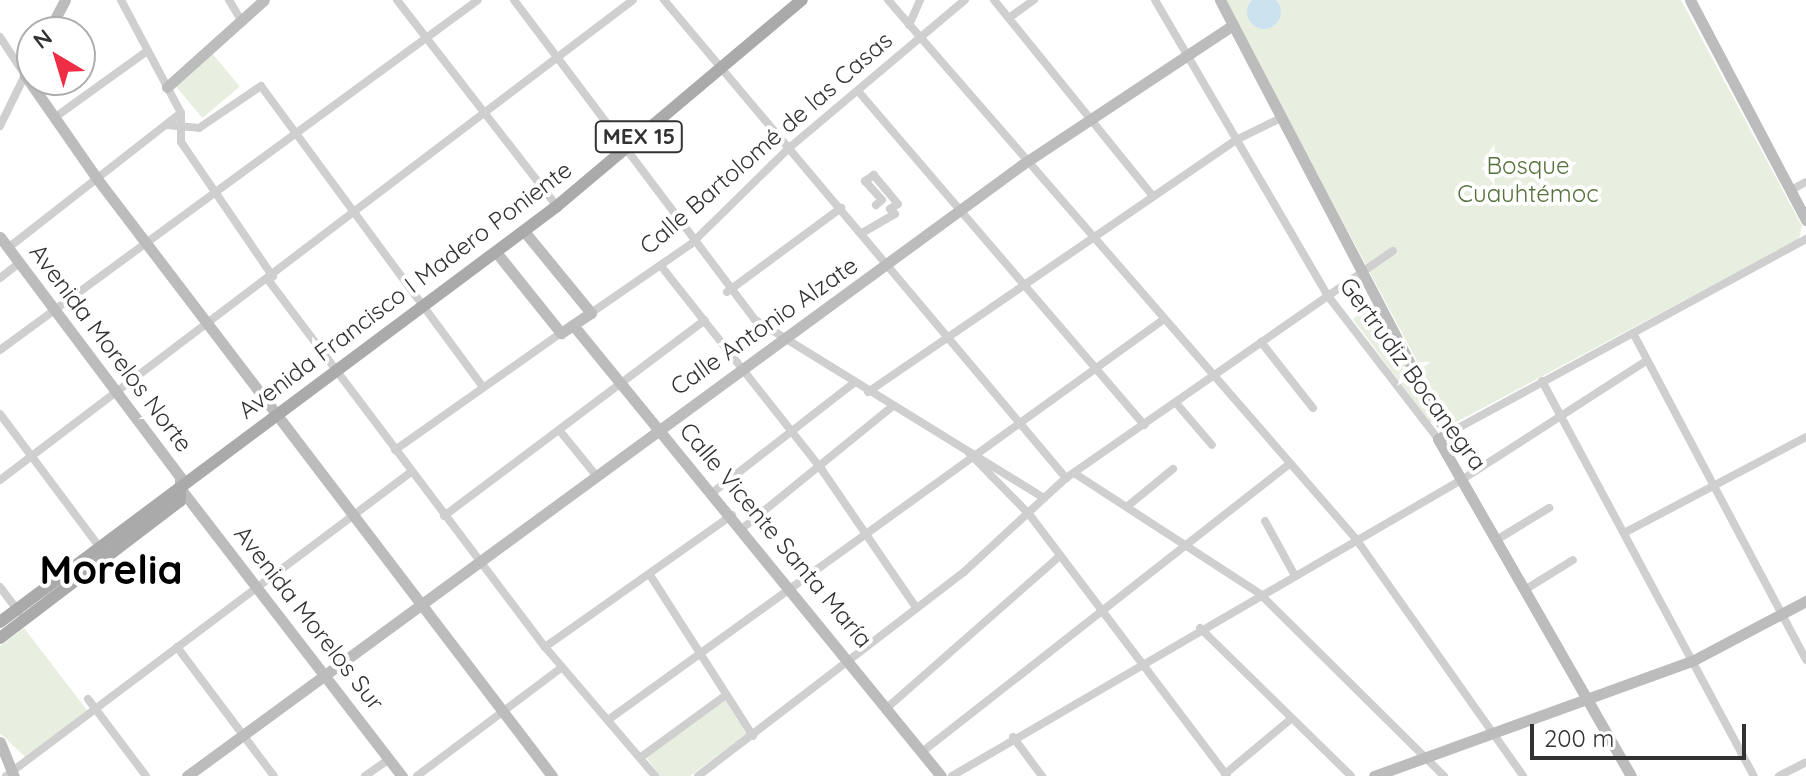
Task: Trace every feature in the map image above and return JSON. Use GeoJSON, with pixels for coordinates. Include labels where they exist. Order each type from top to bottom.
{"type":"FeatureCollection","features":[{"type":"Feature","properties":{"kind":"main road","name":"Avenida Francisco I Madero Poniente"},"geometry":{"type":"LineString","coordinates":[[180,488],[557,206],[802,0]]}},
{"type":"Feature","properties":{"kind":"main road","name":"MEX 15"},"geometry":{"type":"LineString","coordinates":[[0,638],[21,615],[180,488]]}},
{"type":"Feature","properties":{"kind":"main road","name":"MEX 15"},"geometry":{"type":"LineString","coordinates":[[0,622],[21,615]]}},
{"type":"Feature","properties":{"kind":"street"},"geometry":{"type":"LineString","coordinates":[[121,0],[181,113],[181,142],[271,279],[477,560],[545,647],[655,776]]}},
{"type":"Feature","properties":{"kind":"street"},"geometry":{"type":"LineString","coordinates":[[229,0],[241,20]]}},
{"type":"Feature","properties":{"kind":"street"},"geometry":{"type":"LineString","coordinates":[[167,87],[264,0]]}},
{"type":"Feature","properties":{"kind":"street"},"geometry":{"type":"LineString","coordinates":[[397,0],[557,206]]}},
{"type":"Feature","properties":{"kind":"street"},"geometry":{"type":"LineString","coordinates":[[0,350],[478,0]]}},
{"type":"Feature","properties":{"kind":"street"},"geometry":{"type":"LineString","coordinates":[[514,0],[626,148],[727,292],[781,340],[1044,498]]}},
{"type":"Feature","properties":{"kind":"street"},"geometry":{"type":"LineString","coordinates":[[0,480],[357,215],[633,0]]}},
{"type":"Feature","properties":{"kind":"street"},"geometry":{"type":"LineString","coordinates":[[664,0],[1070,476],[1129,505],[1260,594],[1444,776]]}},
{"type":"Feature","properties":{"kind":"street"},"geometry":{"type":"LineString","coordinates":[[888,0],[1023,164],[1160,322],[1356,539],[1523,776]]}},
{"type":"Feature","properties":{"kind":"street"},"geometry":{"type":"LineString","coordinates":[[909,25],[920,0]]}},
{"type":"Feature","properties":{"kind":"street","name":"Calle Bartolomé de las Casas"},"geometry":{"type":"LineString","coordinates":[[395,450],[482,386],[691,244],[789,148],[965,0]]}},
{"type":"Feature","properties":{"kind":"street"},"geometry":{"type":"LineString","coordinates":[[994,0],[1153,196]]}},
{"type":"Feature","properties":{"kind":"street"},"geometry":{"type":"LineString","coordinates":[[1009,18],[1034,0]]}},
{"type":"Feature","properties":{"kind":"street","name":"Gertrudiz Bocanegra"},"geometry":{"type":"LineString","coordinates":[[1155,0],[1328,296],[1442,436],[1463,479],[1631,776]]}},
{"type":"Feature","properties":{"kind":"street"},"geometry":{"type":"LineString","coordinates":[[1220,0],[1362,271],[1442,436],[1806,239]]}},
{"type":"Feature","properties":{"kind":"street"},"geometry":{"type":"LineString","coordinates":[[1690,0],[1806,220]]}},
{"type":"Feature","properties":{"kind":"street","name":"Calle Antonio Alzate"},"geometry":{"type":"LineString","coordinates":[[187,776],[419,601],[960,214],[1023,164],[1233,25]]}},
{"type":"Feature","properties":{"kind":"street"},"geometry":{"type":"LineString","coordinates":[[0,37],[16,61]]}},
{"type":"Feature","properties":{"kind":"street"},"geometry":{"type":"LineString","coordinates":[[54,118],[146,52]]}},
{"type":"Feature","properties":{"kind":"street"},"geometry":{"type":"LineString","coordinates":[[166,125],[199,128],[261,86],[482,386]]}},
{"type":"Feature","properties":{"kind":"street"},"geometry":{"type":"LineString","coordinates":[[0,126],[4,108],[16,89]]}},
{"type":"Feature","properties":{"kind":"street"},"geometry":{"type":"LineString","coordinates":[[858,91],[960,214],[1144,425]]}},
{"type":"Feature","properties":{"kind":"street"},"geometry":{"type":"LineString","coordinates":[[39,96],[98,180],[552,776]]}},
{"type":"Feature","properties":{"kind":"street"},"geometry":{"type":"LineString","coordinates":[[8,248],[181,113]]}},
{"type":"Feature","properties":{"kind":"street"},"geometry":{"type":"LineString","coordinates":[[868,392],[1023,283],[1238,139],[1283,117]]}},
{"type":"Feature","properties":{"kind":"street"},"geometry":{"type":"LineString","coordinates":[[862,233],[895,214],[890,209],[898,204],[874,175],[865,181],[882,200],[876,205]]}},
{"type":"Feature","properties":{"kind":"street"},"geometry":{"type":"LineString","coordinates":[[1791,190],[1806,182]]}},
{"type":"Feature","properties":{"kind":"street"},"geometry":{"type":"LineString","coordinates":[[727,292],[841,208]]}},
{"type":"Feature","properties":{"kind":"street"},"geometry":{"type":"LineString","coordinates":[[524,231],[591,313]]}},
{"type":"Feature","properties":{"kind":"street","name":"Avenida Morelos Norte"},"geometry":{"type":"LineString","coordinates":[[0,237],[180,477],[180,488]]}},
{"type":"Feature","properties":{"kind":"street"},"geometry":{"type":"LineString","coordinates":[[703,775],[852,661],[1029,514],[1070,476],[1393,251]]}},
{"type":"Feature","properties":{"kind":"street"},"geometry":{"type":"LineString","coordinates":[[496,252],[561,333]]}},
{"type":"Feature","properties":{"kind":"street"},"geometry":{"type":"LineString","coordinates":[[0,278],[19,263]]}},
{"type":"Feature","properties":{"kind":"street"},"geometry":{"type":"LineString","coordinates":[[661,266],[822,470],[915,606]]}},
{"type":"Feature","properties":{"kind":"street"},"geometry":{"type":"LineString","coordinates":[[444,516],[705,320]]}},
{"type":"Feature","properties":{"kind":"street"},"geometry":{"type":"LineString","coordinates":[[608,720],[697,651],[866,534],[972,453],[1022,423],[1098,370],[1160,322]]}},
{"type":"Feature","properties":{"kind":"street","name":"Calle Vicente Santa María"},"geometry":{"type":"LineString","coordinates":[[573,325],[712,493],[744,527],[941,776]]}},
{"type":"Feature","properties":{"kind":"street"},"geometry":{"type":"LineString","coordinates":[[1633,333],[1806,660]]}},
{"type":"Feature","properties":{"kind":"street"},"geometry":{"type":"LineString","coordinates":[[1261,342],[1313,408]]}},
{"type":"Feature","properties":{"kind":"street"},"geometry":{"type":"LineString","coordinates":[[952,776],[1142,661],[1463,479],[1646,361]]}},
{"type":"Feature","properties":{"kind":"street"},"geometry":{"type":"LineString","coordinates":[[1542,381],[1754,776]]}},
{"type":"Feature","properties":{"kind":"street"},"geometry":{"type":"LineString","coordinates":[[712,493],[854,383]]}},
{"type":"Feature","properties":{"kind":"street"},"geometry":{"type":"LineString","coordinates":[[1176,403],[1212,445]]}},
{"type":"Feature","properties":{"kind":"street"},"geometry":{"type":"LineString","coordinates":[[744,527],[822,470],[893,406]]}},
{"type":"Feature","properties":{"kind":"street"},"geometry":{"type":"LineString","coordinates":[[0,414],[95,541]]}},
{"type":"Feature","properties":{"kind":"street"},"geometry":{"type":"LineString","coordinates":[[560,431],[595,474]]}},
{"type":"Feature","properties":{"kind":"street"},"geometry":{"type":"LineString","coordinates":[[1624,533],[1805,438]]}},
{"type":"Feature","properties":{"kind":"street"},"geometry":{"type":"LineString","coordinates":[[972,453],[1029,514],[1226,775],[1292,718]]}},
{"type":"Feature","properties":{"kind":"street"},"geometry":{"type":"LineString","coordinates":[[922,752],[1289,464]]}},
{"type":"Feature","properties":{"kind":"street"},"geometry":{"type":"LineString","coordinates":[[1129,505],[1173,469]]}},
{"type":"Feature","properties":{"kind":"street"},"geometry":{"type":"LineString","coordinates":[[11,775],[411,472]]}},
{"type":"Feature","properties":{"kind":"street","name":"Avenida Morelos Sur"},"geometry":{"type":"LineString","coordinates":[[180,488],[325,672],[402,776]]}},
{"type":"Feature","properties":{"kind":"street"},"geometry":{"type":"LineString","coordinates":[[1498,539],[1549,508]]}},
{"type":"Feature","properties":{"kind":"street"},"geometry":{"type":"LineString","coordinates":[[545,647],[732,515]]}},
{"type":"Feature","properties":{"kind":"street"},"geometry":{"type":"LineString","coordinates":[[1265,521],[1294,574]]}},
{"type":"Feature","properties":{"kind":"street"},"geometry":{"type":"LineString","coordinates":[[888,707],[1060,556]]}},
{"type":"Feature","properties":{"kind":"street"},"geometry":{"type":"LineString","coordinates":[[1526,589],[1573,560]]}},
{"type":"Feature","properties":{"kind":"street"},"geometry":{"type":"LineString","coordinates":[[650,575],[753,736]]}},
{"type":"Feature","properties":{"kind":"street"},"geometry":{"type":"LineString","coordinates":[[0,587],[21,615]]}},
{"type":"Feature","properties":{"kind":"street"},"geometry":{"type":"LineString","coordinates":[[1374,776],[1495,735],[1692,661],[1806,601]]}},
{"type":"Feature","properties":{"kind":"street"},"geometry":{"type":"LineString","coordinates":[[1200,628],[1351,776]]}},
{"type":"Feature","properties":{"kind":"street"},"geometry":{"type":"LineString","coordinates":[[177,647],[274,776]]}},
{"type":"Feature","properties":{"kind":"street"},"geometry":{"type":"LineString","coordinates":[[417,776],[562,667]]}},
{"type":"Feature","properties":{"kind":"street"},"geometry":{"type":"LineString","coordinates":[[641,757],[726,695]]}},
{"type":"Feature","properties":{"kind":"street"},"geometry":{"type":"LineString","coordinates":[[88,699],[146,776]]}},
{"type":"Feature","properties":{"kind":"street"},"geometry":{"type":"LineString","coordinates":[[608,720],[648,776]]}},
{"type":"Feature","properties":{"kind":"street"},"geometry":{"type":"LineString","coordinates":[[1013,737],[1042,776]]}},
{"type":"Feature","properties":{"kind":"street"},"geometry":{"type":"LineString","coordinates":[[0,742],[14,760],[11,775]]}},
{"type":"Feature","properties":{"kind":"street"},"geometry":{"type":"LineString","coordinates":[[365,776],[389,759]]}},
{"type":"Feature","properties":{"kind":"street"},"geometry":{"type":"LineString","coordinates":[[1779,776],[1806,762]]}},
{"type":"Feature","properties":{"kind":"green space","name":"Bosque Cuauhtémoc"},"geometry":{"type":"Polygon","coordinates":[[[1225,0],[1681,0],[1802,226],[1799,239],[1451,425],[1225,0]]]}},
{"type":"Feature","properties":{"kind":"green space"},"geometry":{"type":"Polygon","coordinates":[[[211,52],[240,86],[202,118],[173,83],[211,52]]]}},
{"type":"Feature","properties":{"kind":"green space"},"geometry":{"type":"Polygon","coordinates":[[[1373,304],[1436,419],[1430,423],[1353,319],[1373,304]]]}},
{"type":"Feature","properties":{"kind":"green space"},"geometry":{"type":"Polygon","coordinates":[[[24,628],[87,710],[25,757],[0,733],[0,646],[24,628]]]}},
{"type":"Feature","properties":{"kind":"green space"},"geometry":{"type":"Polygon","coordinates":[[[725,700],[747,734],[690,776],[660,776],[646,757],[725,700]]]}},
{"type":"Feature","properties":{"kind":"water"},"geometry":{"type":"Polygon","coordinates":[[[1264,-5],[1276,0],[1281,12],[1276,24],[1264,29],[1252,24],[1247,12],[1252,0],[1264,-5]]]}},
{"type":"Feature","properties":{"kind":"district","name":"Morelia"},"geometry":{"type":"Point","coordinates":[111,569]}}]}
